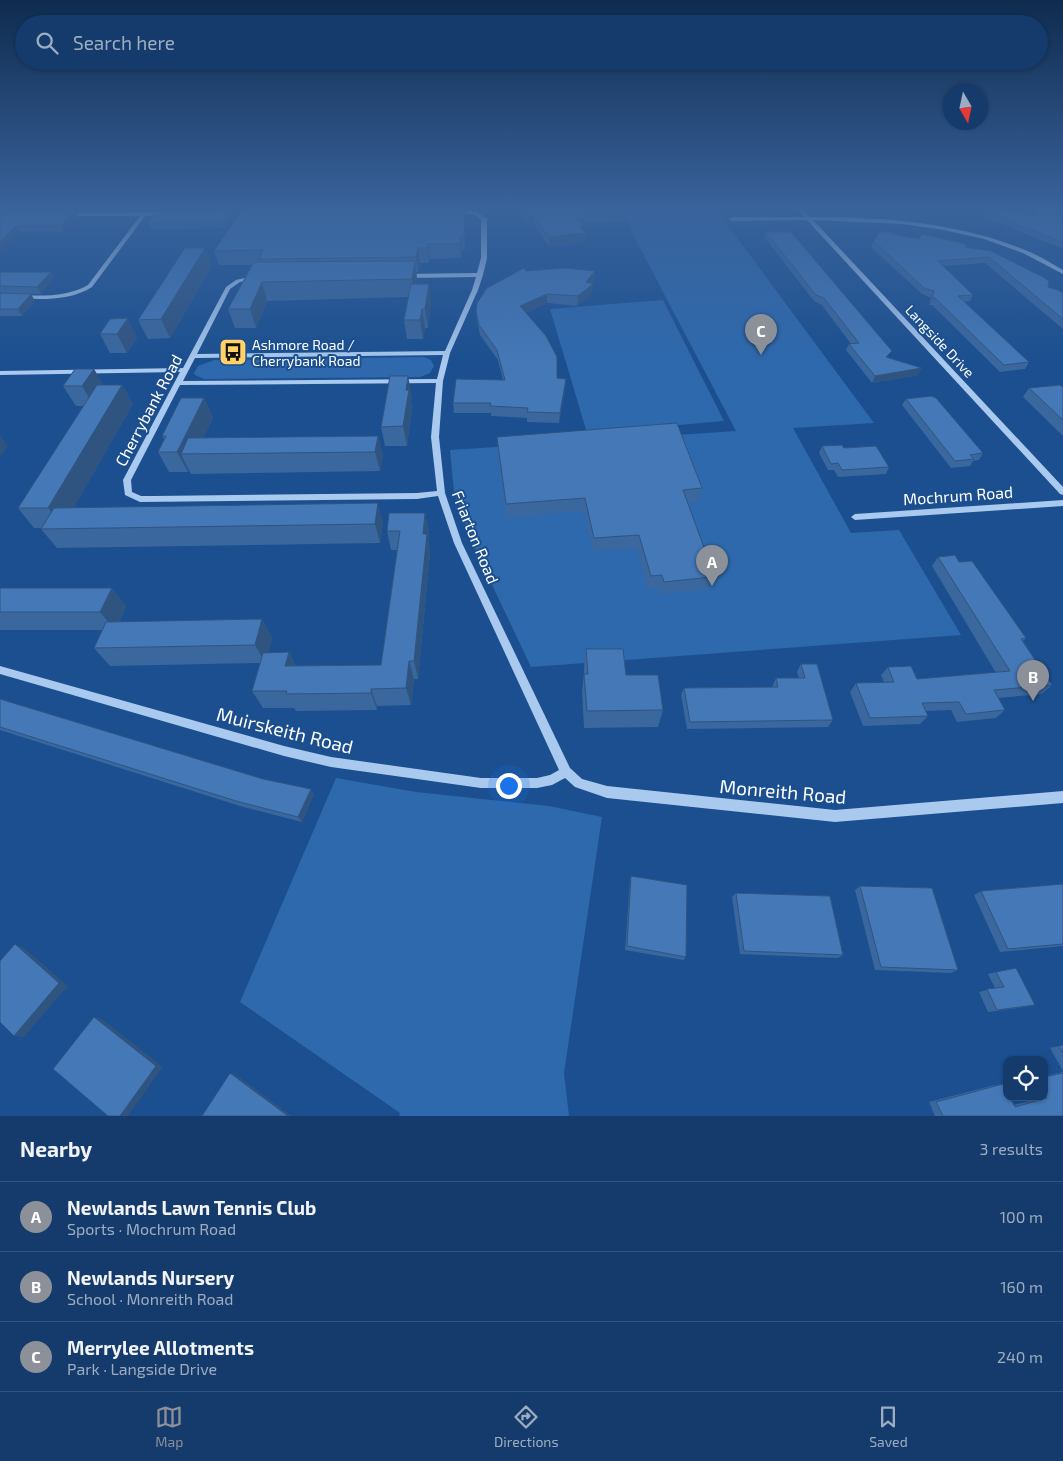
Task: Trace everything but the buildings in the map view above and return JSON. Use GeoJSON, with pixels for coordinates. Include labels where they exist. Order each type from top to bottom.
{"type":"FeatureCollection","features":[{"type":"Feature","properties":{"kind":"street"},"geometry":{"type":"LineString","coordinates":[[0,296],[64,295],[84,290],[90,286],[109,260]]}},
{"type":"Feature","properties":{"kind":"street","name":"Friarton Road"},"geometry":{"type":"LineString","coordinates":[[484,260],[475,290],[447,354],[440,381],[435,438],[441,493],[458,543],[566,772]]}},
{"type":"Feature","properties":{"kind":"street","name":"Langside Drive"},"geometry":{"type":"LineString","coordinates":[[847,260],[1063,492]]}},
{"type":"Feature","properties":{"kind":"street"},"geometry":{"type":"LineString","coordinates":[[1040,260],[1061,270]]}},
{"type":"Feature","properties":{"kind":"street"},"geometry":{"type":"LineString","coordinates":[[394,276],[480,275]]}},
{"type":"Feature","properties":{"kind":"street","name":"Cherrybank Road"},"geometry":{"type":"LineString","coordinates":[[268,277],[243,279],[228,288],[127,480],[128,493],[132,497],[154,499],[418,496],[441,493]]}},
{"type":"Feature","properties":{"kind":"street"},"geometry":{"type":"LineString","coordinates":[[192,356],[447,354]]}},
{"type":"Feature","properties":{"kind":"street"},"geometry":{"type":"LineString","coordinates":[[0,373],[185,370]]}},
{"type":"Feature","properties":{"kind":"street"},"geometry":{"type":"LineString","coordinates":[[178,383],[440,381]]}},
{"type":"Feature","properties":{"kind":"street","name":"Mochrum Road"},"geometry":{"type":"LineString","coordinates":[[856,517],[1063,503]]}},
{"type":"Feature","properties":{"kind":"street","name":"Muirskeith Road"},"geometry":{"type":"LineString","coordinates":[[0,670],[253,743],[331,762],[502,784],[552,780],[566,772]]}},
{"type":"Feature","properties":{"kind":"street","name":"Monreith Road"},"geometry":{"type":"LineString","coordinates":[[566,772],[579,783],[607,792],[835,816],[1063,797]]}},
{"type":"Feature","properties":{"kind":"shaded area"},"geometry":{"type":"Polygon","coordinates":[[[646,260],[754,260],[874,423],[793,428],[851,533],[899,530],[961,635],[531,667],[469,536],[454,492],[450,450],[736,431],[646,260]]]}},
{"type":"Feature","properties":{"kind":"shaded area"},"geometry":{"type":"Polygon","coordinates":[[[663,300],[724,421],[587,433],[550,309],[663,300]]]}},
{"type":"Feature","properties":{"kind":"shaded area"},"geometry":{"type":"Polygon","coordinates":[[[424,357],[431,360],[434,366],[430,373],[420,377],[204,379],[194,373],[198,366],[214,360],[424,357]]]}},
{"type":"Feature","properties":{"kind":"shaded area"},"geometry":{"type":"Polygon","coordinates":[[[336,778],[416,792],[549,806],[602,817],[564,1073],[569,1116],[399,1116],[400,1113],[240,1002],[336,778]]]}},
{"type":"Feature","properties":{"kind":"place","name":"Ashmore Road / Cherrybank Road"},"geometry":{"type":"Point","coordinates":[233,352]}},
{"type":"Feature","properties":{"kind":"place","name":"Merrylee Allotments"},"geometry":{"type":"Point","coordinates":[761,355]}},
{"type":"Feature","properties":{"kind":"place","name":"Newlands Lawn Tennis Club"},"geometry":{"type":"Point","coordinates":[712,586]}},
{"type":"Feature","properties":{"kind":"place","name":"Newlands Nursery"},"geometry":{"type":"Point","coordinates":[1033,701]}}]}
